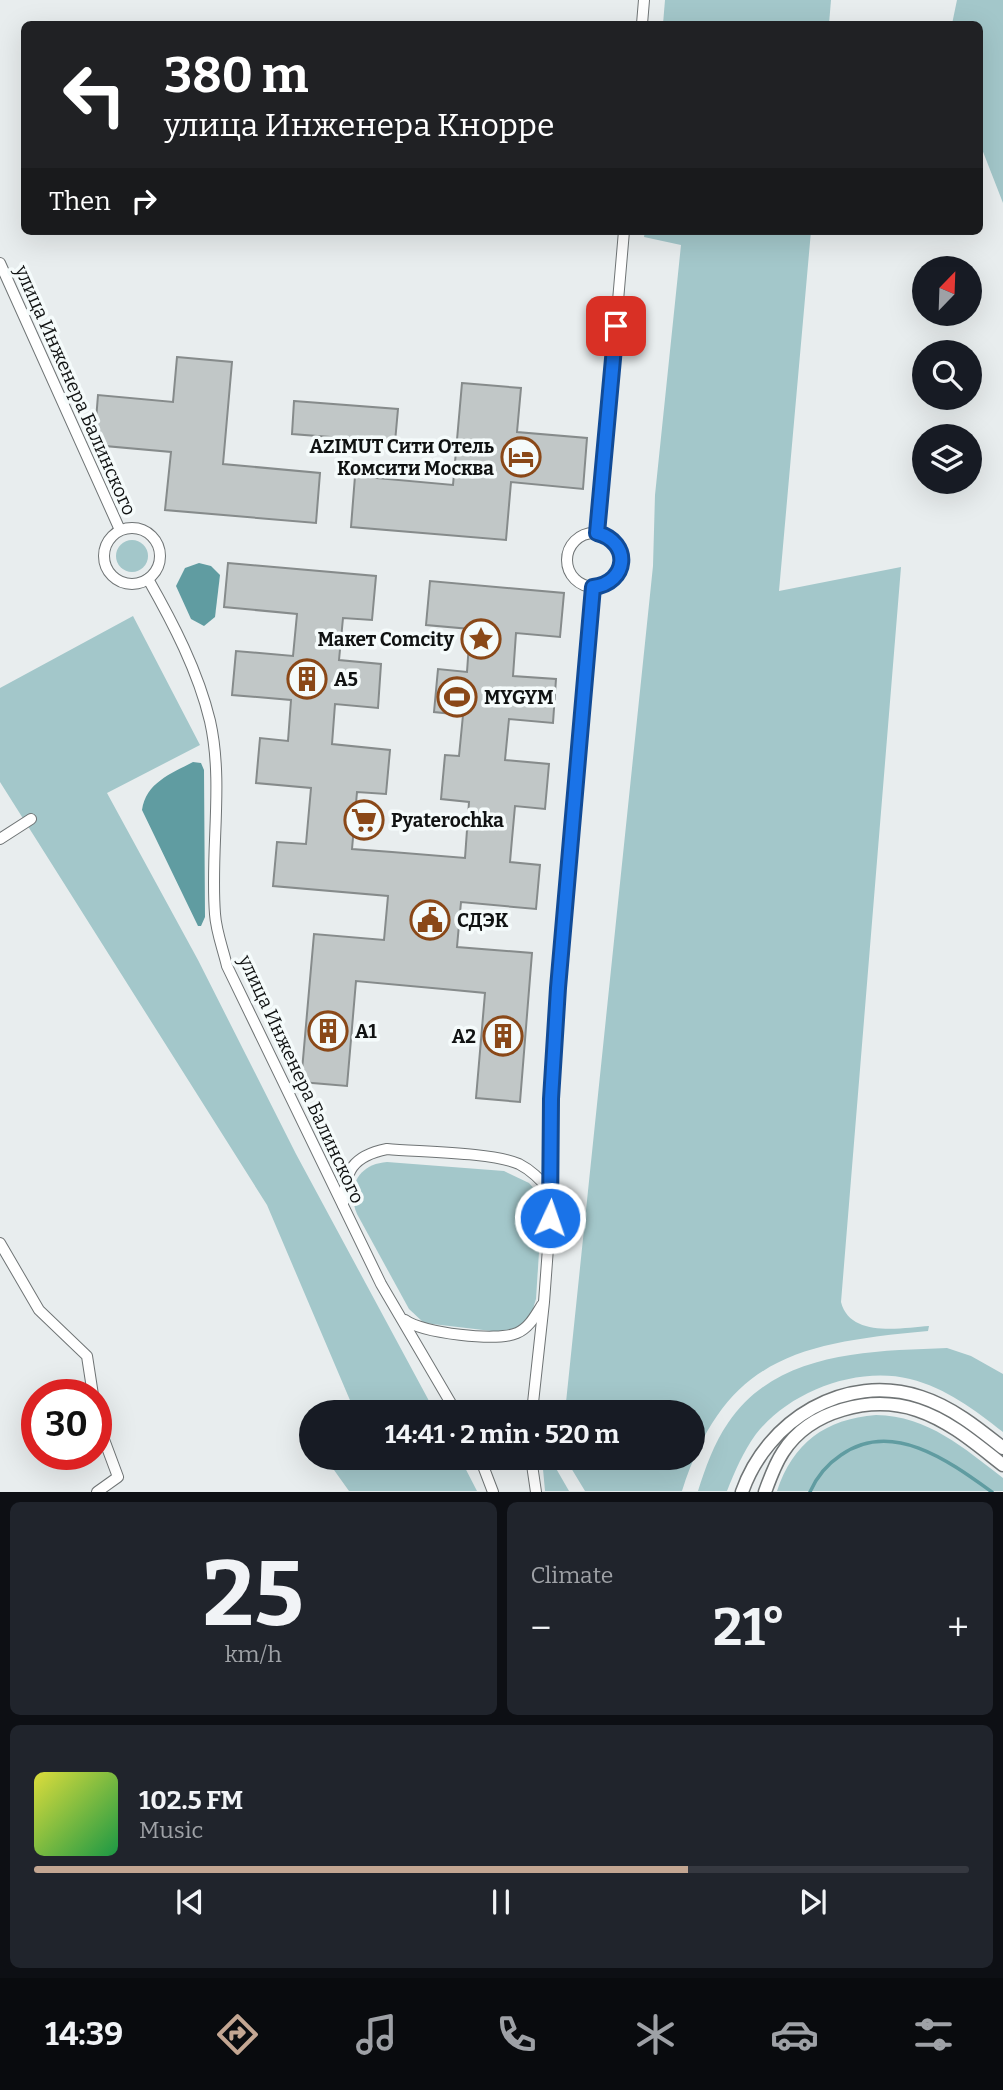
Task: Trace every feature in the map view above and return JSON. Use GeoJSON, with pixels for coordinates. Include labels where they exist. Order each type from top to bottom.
{"type":"FeatureCollection","features":[{"type":"Feature","properties":{"kind":"main road"},"geometry":{"type":"LineString","coordinates":[[741,1492],[758,1455],[778,1432],[811,1408],[847,1394],[890,1391],[922,1397],[959,1415],[1003,1448]]}},
{"type":"Feature","properties":{"kind":"main road"},"geometry":{"type":"LineString","coordinates":[[765,1492],[782,1452],[799,1434],[828,1415],[863,1405],[903,1406],[929,1415],[964,1435],[1003,1465]]}},
{"type":"Feature","properties":{"kind":"street"},"geometry":{"type":"LineString","coordinates":[[642,21],[644,0]]}},
{"type":"Feature","properties":{"kind":"street"},"geometry":{"type":"LineString","coordinates":[[597,533],[624,235]]}},
{"type":"Feature","properties":{"kind":"street","name":"улица Инженера Балинского"},"geometry":{"type":"LineString","coordinates":[[0,263],[120,530]]}},
{"type":"Feature","properties":{"kind":"street","name":"улица Инженера Балинского"},"geometry":{"type":"LineString","coordinates":[[140,528],[155,540],[160,554],[159,563],[148,579],[139,583],[125,583],[112,575],[107,567],[105,548],[112,536],[120,530],[140,528]]}},
{"type":"Feature","properties":{"kind":"street"},"geometry":{"type":"LineString","coordinates":[[597,533],[617,545],[621,561],[620,569],[609,583],[593,587],[576,580],[568,563],[568,554],[578,538],[597,533]]}},
{"type":"Feature","properties":{"kind":"street","name":"улица Инженера Балинского"},"geometry":{"type":"LineString","coordinates":[[148,579],[169,617],[195,675],[210,722],[215,763],[215,916],[227,966],[343,1208],[400,1316],[449,1400]]}},
{"type":"Feature","properties":{"kind":"street"},"geometry":{"type":"LineString","coordinates":[[533,1400],[552,1194],[551,1099],[558,988],[593,587]]}},
{"type":"Feature","properties":{"kind":"street"},"geometry":{"type":"LineString","coordinates":[[0,839],[31,819]]}},
{"type":"Feature","properties":{"kind":"street"},"geometry":{"type":"LineString","coordinates":[[343,1208],[351,1167],[370,1153],[387,1149],[503,1159],[530,1171],[541,1179],[552,1194]]}},
{"type":"Feature","properties":{"kind":"street"},"geometry":{"type":"LineString","coordinates":[[0,1243],[39,1310],[87,1356],[91,1379]]}},
{"type":"Feature","properties":{"kind":"street"},"geometry":{"type":"LineString","coordinates":[[400,1316],[422,1330],[499,1337],[516,1334],[524,1328],[544,1302]]}},
{"type":"Feature","properties":{"kind":"street"},"geometry":{"type":"LineString","coordinates":[[97,1492],[118,1477],[112,1461]]}},
{"type":"Feature","properties":{"kind":"street"},"geometry":{"type":"LineString","coordinates":[[485,1470],[493,1492]]}},
{"type":"Feature","properties":{"kind":"street"},"geometry":{"type":"LineString","coordinates":[[533,1470],[536,1492]]}},
{"type":"Feature","properties":{"kind":"shaded area"},"geometry":{"type":"Polygon","coordinates":[[[665,0],[831,0],[829,21],[663,21],[665,0]]]}},
{"type":"Feature","properties":{"kind":"shaded area"},"geometry":{"type":"Polygon","coordinates":[[[957,0],[1003,0],[1003,203],[983,152],[983,21],[953,21],[957,0]]]}},
{"type":"Feature","properties":{"kind":"shaded area"},"geometry":{"type":"Polygon","coordinates":[[[644,235],[811,235],[779,591],[901,567],[841,1302],[846,1313],[865,1326],[891,1329],[929,1326],[928,1331],[841,1342],[773,1365],[745,1385],[720,1411],[705,1437],[705,1400],[566,1400],[653,566],[655,495],[681,245],[644,235]]]}},
{"type":"Feature","properties":{"kind":"shaded area"},"geometry":{"type":"Polygon","coordinates":[[[132,540],[143,545],[148,556],[143,567],[132,572],[121,567],[116,556],[121,545],[132,540]]]}},
{"type":"Feature","properties":{"kind":"shaded area"},"geometry":{"type":"Polygon","coordinates":[[[199,563],[211,566],[220,575],[215,617],[204,626],[191,619],[176,586],[185,568],[199,563]]]}},
{"type":"Feature","properties":{"kind":"shaded area"},"geometry":{"type":"Polygon","coordinates":[[[133,616],[200,745],[107,793],[198,960],[296,1154],[429,1400],[350,1400],[267,1205],[0,782],[0,688],[133,616]]]}},
{"type":"Feature","properties":{"kind":"shaded area"},"geometry":{"type":"Polygon","coordinates":[[[193,762],[201,763],[204,770],[205,917],[201,926],[198,926],[142,810],[148,793],[160,780],[193,762]]]}},
{"type":"Feature","properties":{"kind":"shaded area"},"geometry":{"type":"Polygon","coordinates":[[[387,1162],[504,1171],[529,1183],[538,1193],[542,1205],[536,1299],[524,1324],[500,1332],[424,1323],[409,1309],[354,1204],[354,1187],[362,1172],[387,1162]]]}},
{"type":"Feature","properties":{"kind":"shaded area"},"geometry":{"type":"Polygon","coordinates":[[[947,1348],[971,1356],[1003,1374],[1003,1432],[959,1401],[923,1383],[890,1376],[847,1379],[806,1394],[770,1419],[747,1448],[727,1491],[698,1491],[714,1448],[728,1423],[748,1399],[772,1381],[798,1368],[857,1354],[947,1348]]]}},
{"type":"Feature","properties":{"kind":"shaded area"},"geometry":{"type":"Polygon","coordinates":[[[876,1415],[895,1417],[929,1427],[1003,1478],[1003,1491],[777,1491],[792,1459],[813,1436],[841,1422],[876,1415]]]}},
{"type":"Feature","properties":{"kind":"shaded area"},"geometry":{"type":"Polygon","coordinates":[[[334,1470],[466,1470],[477,1491],[349,1491],[334,1470]]]}},
{"type":"Feature","properties":{"kind":"shaded area"},"geometry":{"type":"Polygon","coordinates":[[[543,1470],[557,1470],[569,1491],[545,1491],[543,1470]]]}},
{"type":"Feature","properties":{"kind":"shaded area"},"geometry":{"type":"Polygon","coordinates":[[[572,1470],[690,1470],[682,1491],[585,1491],[572,1470]]]}},
{"type":"Feature","properties":{"kind":"building","name":"AZIMUT Сити Отель Комсити Москва"},"geometry":{"type":"Polygon","coordinates":[[[177,357],[232,362],[223,464],[320,473],[316,523],[165,510],[171,452],[94,445],[98,395],[173,402],[177,357]]]}},
{"type":"Feature","properties":{"kind":"building","name":"AZIMUT Сити Отель Комсити Москва"},"geometry":{"type":"Polygon","coordinates":[[[462,383],[521,388],[517,432],[587,438],[583,489],[511,482],[506,540],[351,527],[355,476],[453,485],[462,383]]]}},
{"type":"Feature","properties":{"kind":"building","name":"AZIMUT Сити Отель Комсити Москва"},"geometry":{"type":"Polygon","coordinates":[[[294,401],[398,409],[395,442],[292,434],[294,401]]]}},
{"type":"Feature","properties":{"kind":"building"},"geometry":{"type":"Polygon","coordinates":[[[228,563],[376,576],[372,620],[343,618],[339,660],[381,664],[378,708],[335,704],[332,744],[390,750],[386,794],[357,792],[352,849],[465,858],[469,802],[441,799],[445,755],[459,756],[463,715],[434,712],[438,669],[467,672],[470,629],[426,625],[430,581],[564,593],[560,637],[516,633],[513,676],[556,679],[553,723],[509,719],[505,760],[549,764],[545,809],[515,806],[512,839],[510,862],[540,865],[536,909],[461,902],[457,947],[532,953],[520,1102],[476,1098],[485,993],[356,981],[347,1086],[301,1082],[314,934],[384,940],[388,896],[273,886],[277,842],[306,844],[311,788],[256,783],[260,738],[288,741],[291,700],[232,695],[236,651],[293,656],[297,614],[224,607],[228,563]]]}},
{"type":"Feature","properties":{"kind":"waterway"},"geometry":{"type":"LineString","coordinates":[[810,1492],[822,1471],[841,1455],[860,1445],[880,1441],[920,1448],[939,1457],[992,1492]]}},
{"type":"Feature","properties":{"kind":"place","name":"AZIMUT Сити Отель Комсити Москва"},"geometry":{"type":"Point","coordinates":[521,457]}},
{"type":"Feature","properties":{"kind":"place","name":"Макет Comcity"},"geometry":{"type":"Point","coordinates":[481,639]}},
{"type":"Feature","properties":{"kind":"place","name":"А5"},"geometry":{"type":"Point","coordinates":[307,679]}},
{"type":"Feature","properties":{"kind":"place","name":"MYGYM"},"geometry":{"type":"Point","coordinates":[457,697]}},
{"type":"Feature","properties":{"kind":"place","name":"Pyaterochka"},"geometry":{"type":"Point","coordinates":[364,820]}},
{"type":"Feature","properties":{"kind":"place","name":"СДЭК"},"geometry":{"type":"Point","coordinates":[430,920]}},
{"type":"Feature","properties":{"kind":"place","name":"А1"},"geometry":{"type":"Point","coordinates":[328,1031]}},
{"type":"Feature","properties":{"kind":"place","name":"А2"},"geometry":{"type":"Point","coordinates":[503,1036]}},
{"type":"Feature","properties":{"kind":"route"},"geometry":{"type":"LineString","coordinates":[[550,1218],[551,1099],[558,988],[593,587],[609,583],[620,569],[621,561],[617,545],[597,533],[616,326]]}}]}
